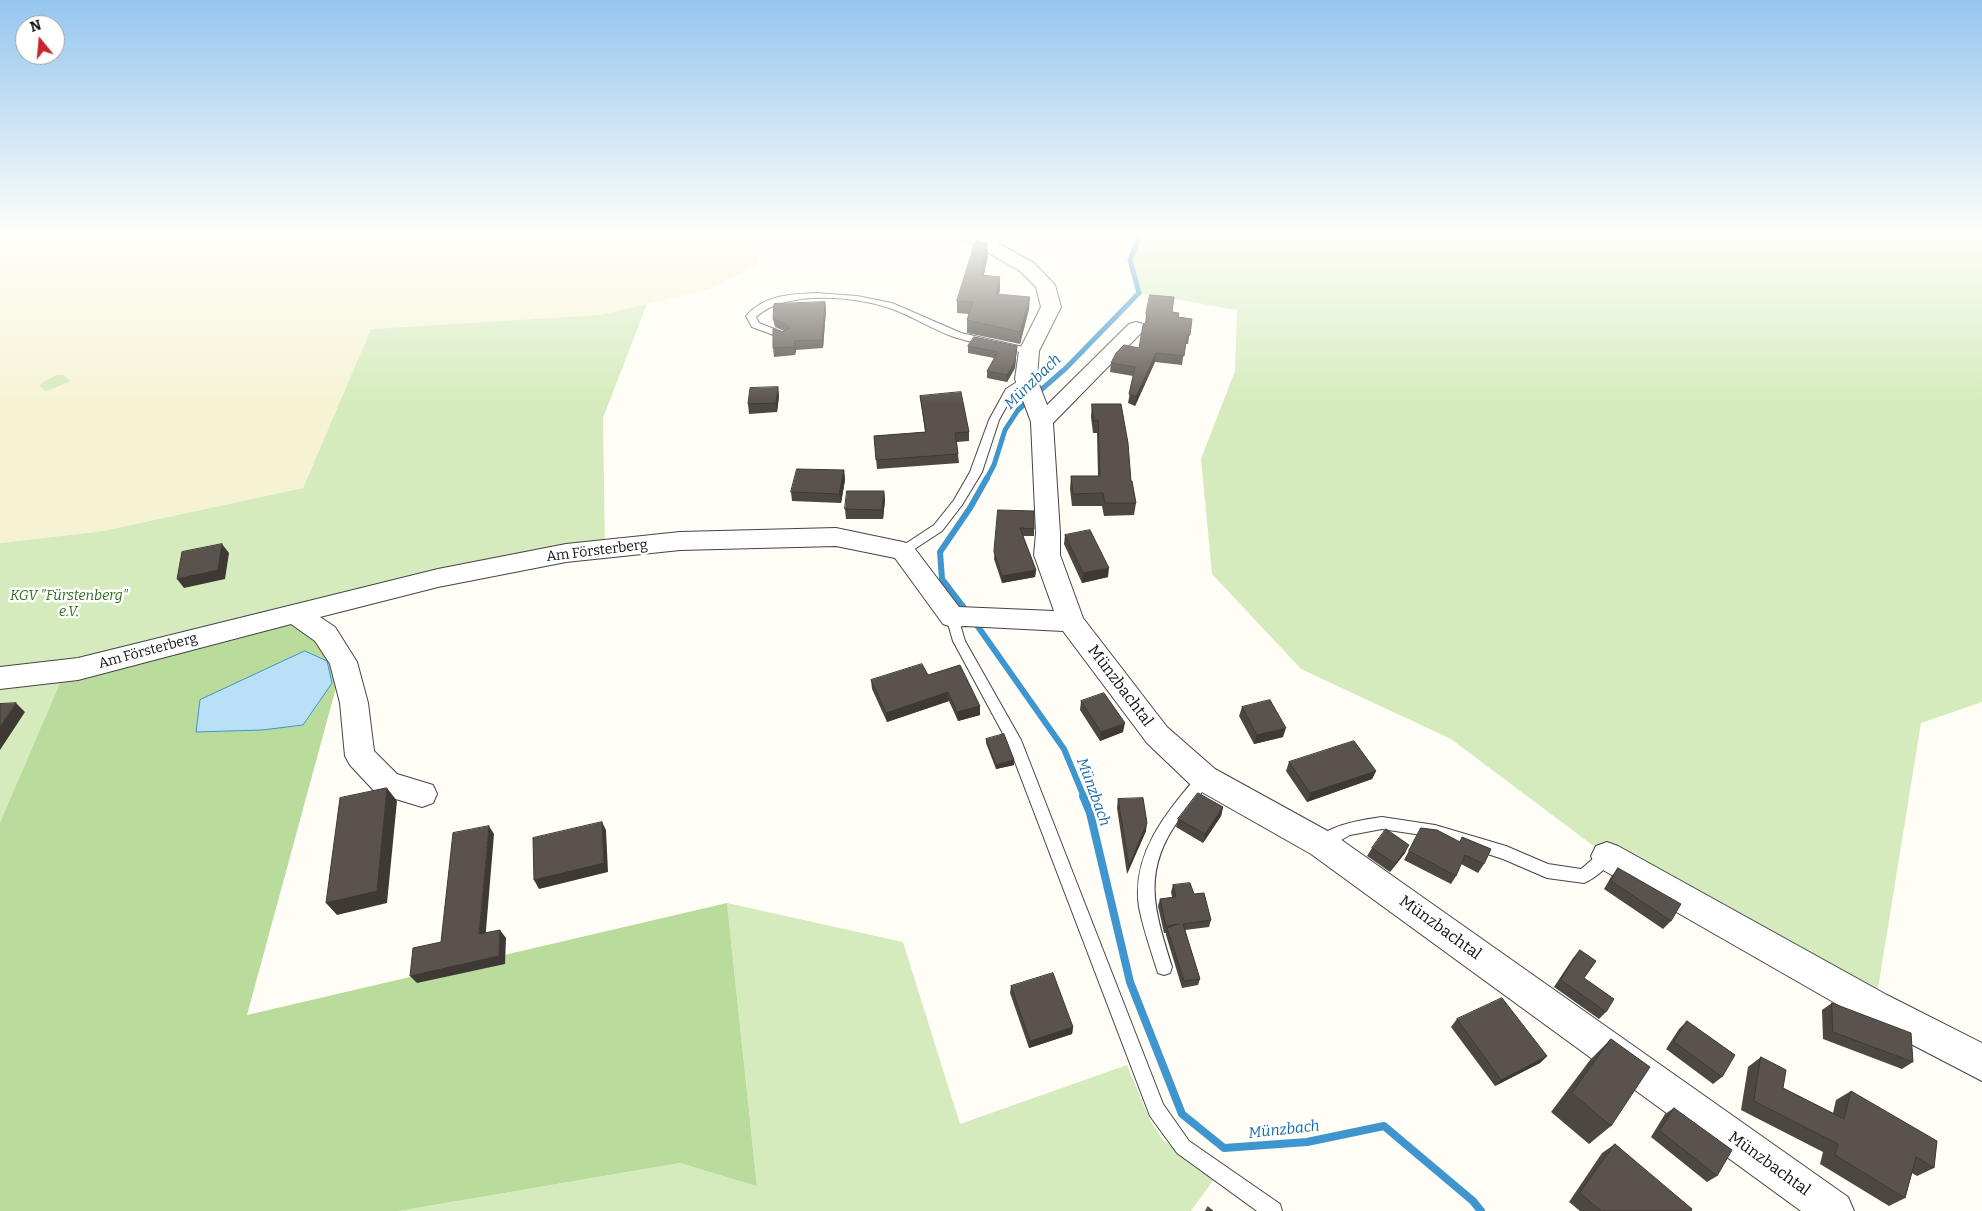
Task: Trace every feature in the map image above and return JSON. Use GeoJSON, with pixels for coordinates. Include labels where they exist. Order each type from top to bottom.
{"type":"FeatureCollection","features":[{"type":"Feature","properties":{"kind":"street","name":"Münzbachtal"},"geometry":{"type":"LineString","coordinates":[[1047,292],[1051,307],[1029,350],[1048,534],[1047,555],[1071,622],[1157,735],[1204,778],[1322,844],[1834,1211]]}},
{"type":"Feature","properties":{"kind":"street"},"geometry":{"type":"LineString","coordinates":[[1033,399],[1136,328]]}},
{"type":"Feature","properties":{"kind":"street","name":"Am Försterberg"},"geometry":{"type":"LineString","coordinates":[[0,678],[78,669],[295,612],[438,578],[566,553],[680,541],[836,537],[903,551]]}},
{"type":"Feature","properties":{"kind":"street"},"geometry":{"type":"LineString","coordinates":[[903,551],[959,617],[1071,622]]}},
{"type":"Feature","properties":{"kind":"street"},"geometry":{"type":"LineString","coordinates":[[295,612],[326,634],[343,662],[354,703],[360,756],[387,784],[422,794]]}},
{"type":"Feature","properties":{"kind":"street"},"geometry":{"type":"LineString","coordinates":[[1607,856],[1874,1007],[1982,1063]]}},
{"type":"Feature","properties":{"kind":"lane"},"geometry":{"type":"LineString","coordinates":[[784,336],[755,325],[751,316],[760,307],[771,303],[813,294],[868,300],[889,305],[958,335],[1029,350]]}},
{"type":"Feature","properties":{"kind":"lane"},"geometry":{"type":"LineString","coordinates":[[903,551],[938,528],[958,502],[976,472],[994,420],[1011,389],[1033,399]]}},
{"type":"Feature","properties":{"kind":"lane"},"geometry":{"type":"LineString","coordinates":[[959,617],[959,641],[1014,740],[1156,1110],[1184,1147],[1273,1211]]}},
{"type":"Feature","properties":{"kind":"lane"},"geometry":{"type":"LineString","coordinates":[[1164,967],[1148,910],[1146,888],[1149,863],[1157,839],[1172,816],[1204,778]]}},
{"type":"Feature","properties":{"kind":"lane"},"geometry":{"type":"LineString","coordinates":[[1322,844],[1347,829],[1382,823],[1435,831],[1506,853],[1547,871],[1584,876],[1607,856]]}},
{"type":"Feature","properties":{"kind":"shaded area"},"geometry":{"type":"Polygon","coordinates":[[[0,292],[700,292],[600,315],[371,329],[303,488],[103,531],[0,543],[0,292]]]}},
{"type":"Feature","properties":{"kind":"green space"},"geometry":{"type":"Polygon","coordinates":[[[1139,292],[1982,292],[1982,702],[1921,723],[1875,1007],[1607,856],[1451,739],[1301,669],[1212,574],[1201,459],[1235,371],[1237,310],[1139,292]]]}},
{"type":"Feature","properties":{"kind":"green space","name":"KGV \"Fürstenberg\" e.V."},"geometry":{"type":"Polygon","coordinates":[[[647,304],[603,418],[605,550],[351,597],[0,823],[0,543],[103,531],[303,488],[371,329],[600,315],[647,304]]]}},
{"type":"Feature","properties":{"kind":"green space"},"geometry":{"type":"Polygon","coordinates":[[[57,375],[63,375],[70,380],[46,391],[39,386],[43,382],[57,375]]]}},
{"type":"Feature","properties":{"kind":"green space"},"geometry":{"type":"Polygon","coordinates":[[[295,613],[343,662],[247,1015],[727,903],[757,1186],[680,1163],[399,1211],[0,1211],[0,823],[64,674],[295,613]]]}},
{"type":"Feature","properties":{"kind":"green space"},"geometry":{"type":"Polygon","coordinates":[[[727,903],[903,942],[960,1124],[1127,1065],[1150,1120],[1163,1140],[1215,1178],[1191,1211],[399,1211],[680,1163],[757,1185],[727,903]]]}},
{"type":"Feature","properties":{"kind":"water"},"geometry":{"type":"Polygon","coordinates":[[[305,651],[327,661],[332,683],[303,725],[262,730],[196,732],[200,700],[305,651]]]}},
{"type":"Feature","properties":{"kind":"building"},"geometry":{"type":"Polygon","coordinates":[[[960,292],[997,292],[996,294],[1030,297],[1020,332],[967,320],[973,302],[957,301],[960,292]]]}},
{"type":"Feature","properties":{"kind":"building"},"geometry":{"type":"Polygon","coordinates":[[[1150,295],[1174,297],[1172,312],[1179,313],[1178,317],[1192,319],[1190,335],[1187,335],[1184,356],[1156,353],[1136,397],[1129,394],[1135,367],[1111,363],[1116,353],[1124,345],[1139,348],[1143,325],[1149,319],[1146,314],[1150,295]]]}},
{"type":"Feature","properties":{"kind":"building"},"geometry":{"type":"Polygon","coordinates":[[[825,302],[822,340],[795,341],[794,347],[773,348],[773,329],[782,332],[790,328],[786,324],[773,319],[774,304],[825,302]]]}},
{"type":"Feature","properties":{"kind":"building"},"geometry":{"type":"Polygon","coordinates":[[[974,337],[1017,346],[1015,361],[1007,375],[987,371],[998,352],[968,346],[974,337]]]}},
{"type":"Feature","properties":{"kind":"building"},"geometry":{"type":"Polygon","coordinates":[[[778,387],[776,403],[748,404],[750,388],[778,387]]]}},
{"type":"Feature","properties":{"kind":"building"},"geometry":{"type":"Polygon","coordinates":[[[961,392],[969,432],[955,433],[958,454],[876,460],[874,436],[926,432],[920,396],[961,392]]]}},
{"type":"Feature","properties":{"kind":"building"},"geometry":{"type":"Polygon","coordinates":[[[1092,404],[1121,404],[1128,443],[1131,481],[1136,503],[1105,503],[1103,493],[1073,494],[1071,476],[1100,476],[1098,420],[1094,421],[1092,404]]]}},
{"type":"Feature","properties":{"kind":"building"},"geometry":{"type":"Polygon","coordinates":[[[797,469],[844,470],[839,494],[791,492],[797,469]]]}},
{"type":"Feature","properties":{"kind":"building"},"geometry":{"type":"Polygon","coordinates":[[[847,491],[884,491],[882,510],[845,509],[847,491]]]}},
{"type":"Feature","properties":{"kind":"building"},"geometry":{"type":"Polygon","coordinates":[[[998,510],[1034,511],[1034,529],[1020,528],[1036,570],[1002,576],[994,552],[998,510]]]}},
{"type":"Feature","properties":{"kind":"building"},"geometry":{"type":"Polygon","coordinates":[[[1090,530],[1109,568],[1083,573],[1065,535],[1090,530]]]}},
{"type":"Feature","properties":{"kind":"building"},"geometry":{"type":"Polygon","coordinates":[[[222,544],[218,570],[177,579],[182,552],[222,544]]]}},
{"type":"Feature","properties":{"kind":"building"},"geometry":{"type":"Polygon","coordinates":[[[922,664],[928,675],[960,665],[980,706],[957,712],[948,692],[886,713],[871,680],[922,664]]]}},
{"type":"Feature","properties":{"kind":"building"},"geometry":{"type":"Polygon","coordinates":[[[1104,693],[1125,723],[1101,732],[1081,701],[1104,693]]]}},
{"type":"Feature","properties":{"kind":"building"},"geometry":{"type":"Polygon","coordinates":[[[1270,700],[1286,728],[1257,735],[1242,707],[1270,700]]]}},
{"type":"Feature","properties":{"kind":"building"},"geometry":{"type":"Polygon","coordinates":[[[16,703],[0,727],[0,704],[16,703]]]}},
{"type":"Feature","properties":{"kind":"building"},"geometry":{"type":"Polygon","coordinates":[[[1004,734],[1014,760],[996,765],[986,739],[1004,734]]]}},
{"type":"Feature","properties":{"kind":"building"},"geometry":{"type":"Polygon","coordinates":[[[1354,741],[1376,771],[1310,793],[1289,762],[1354,741]]]}},
{"type":"Feature","properties":{"kind":"building"},"geometry":{"type":"Polygon","coordinates":[[[387,788],[377,891],[326,903],[340,798],[387,788]]]}},
{"type":"Feature","properties":{"kind":"building"},"geometry":{"type":"Polygon","coordinates":[[[1198,793],[1223,807],[1205,834],[1178,819],[1198,793]]]}},
{"type":"Feature","properties":{"kind":"building"},"geometry":{"type":"Polygon","coordinates":[[[1143,798],[1147,823],[1129,866],[1118,799],[1143,798]]]}},
{"type":"Feature","properties":{"kind":"building"},"geometry":{"type":"Polygon","coordinates":[[[602,822],[604,863],[534,880],[533,838],[602,822]]]}},
{"type":"Feature","properties":{"kind":"building"},"geometry":{"type":"Polygon","coordinates":[[[489,826],[479,934],[500,930],[499,956],[410,976],[413,948],[441,942],[453,833],[489,826]]]}},
{"type":"Feature","properties":{"kind":"building"},"geometry":{"type":"Polygon","coordinates":[[[1421,828],[1437,830],[1460,842],[1462,837],[1491,849],[1484,864],[1465,855],[1456,876],[1409,851],[1421,828]]]}},
{"type":"Feature","properties":{"kind":"building"},"geometry":{"type":"Polygon","coordinates":[[[1386,829],[1409,845],[1395,864],[1372,848],[1386,829]]]}},
{"type":"Feature","properties":{"kind":"building"},"geometry":{"type":"Polygon","coordinates":[[[1618,868],[1681,904],[1671,921],[1611,881],[1618,868]]]}},
{"type":"Feature","properties":{"kind":"building"},"geometry":{"type":"Polygon","coordinates":[[[1190,883],[1194,894],[1204,893],[1211,920],[1183,924],[1200,979],[1184,981],[1167,928],[1179,924],[1166,926],[1160,899],[1176,897],[1173,885],[1190,883]]]}},
{"type":"Feature","properties":{"kind":"building"},"geometry":{"type":"Polygon","coordinates":[[[1580,950],[1596,961],[1584,978],[1614,999],[1606,1012],[1561,980],[1580,950]]]}},
{"type":"Feature","properties":{"kind":"building"},"geometry":{"type":"Polygon","coordinates":[[[1053,973],[1073,1027],[1030,1041],[1011,986],[1053,973]]]}},
{"type":"Feature","properties":{"kind":"building"},"geometry":{"type":"Polygon","coordinates":[[[1502,998],[1547,1056],[1501,1080],[1457,1019],[1502,998]]]}},
{"type":"Feature","properties":{"kind":"building"},"geometry":{"type":"Polygon","coordinates":[[[1832,1003],[1911,1033],[1913,1062],[1833,1032],[1832,1003]]]}},
{"type":"Feature","properties":{"kind":"building"},"geometry":{"type":"Polygon","coordinates":[[[1687,1021],[1735,1055],[1722,1077],[1674,1042],[1687,1021]]]}},
{"type":"Feature","properties":{"kind":"building"},"geometry":{"type":"Polygon","coordinates":[[[1611,1039],[1650,1067],[1611,1126],[1572,1093],[1611,1039]]]}},
{"type":"Feature","properties":{"kind":"building"},"geometry":{"type":"Polygon","coordinates":[[[1761,1057],[1786,1070],[1783,1088],[1844,1119],[1851,1091],[1937,1141],[1934,1168],[1916,1157],[1905,1198],[1835,1155],[1838,1144],[1754,1101],[1761,1057]]]}},
{"type":"Feature","properties":{"kind":"building"},"geometry":{"type":"Polygon","coordinates":[[[1674,1108],[1732,1150],[1717,1176],[1660,1131],[1674,1108]]]}},
{"type":"Feature","properties":{"kind":"building"},"geometry":{"type":"Polygon","coordinates":[[[1615,1144],[1692,1209],[1691,1211],[1601,1211],[1580,1193],[1615,1144]]]}},
{"type":"Feature","properties":{"kind":"waterway","name":"Münzbach"},"geometry":{"type":"LineString","coordinates":[[986,480],[994,465],[1005,430],[1018,410],[1066,368],[1139,292]]}},
{"type":"Feature","properties":{"kind":"waterway","name":"Münzbach"},"geometry":{"type":"LineString","coordinates":[[968,613],[942,579],[940,552],[970,508],[987,478]]}},
{"type":"Feature","properties":{"kind":"waterway","name":"Münzbach"},"geometry":{"type":"LineString","coordinates":[[974,621],[1064,749],[1084,797]]}},
{"type":"Feature","properties":{"kind":"waterway","name":"Münzbach"},"geometry":{"type":"LineString","coordinates":[[1083,796],[1090,813],[1130,982],[1182,1114],[1224,1148],[1307,1142],[1384,1126],[1473,1201],[1481,1211]]}}]}
